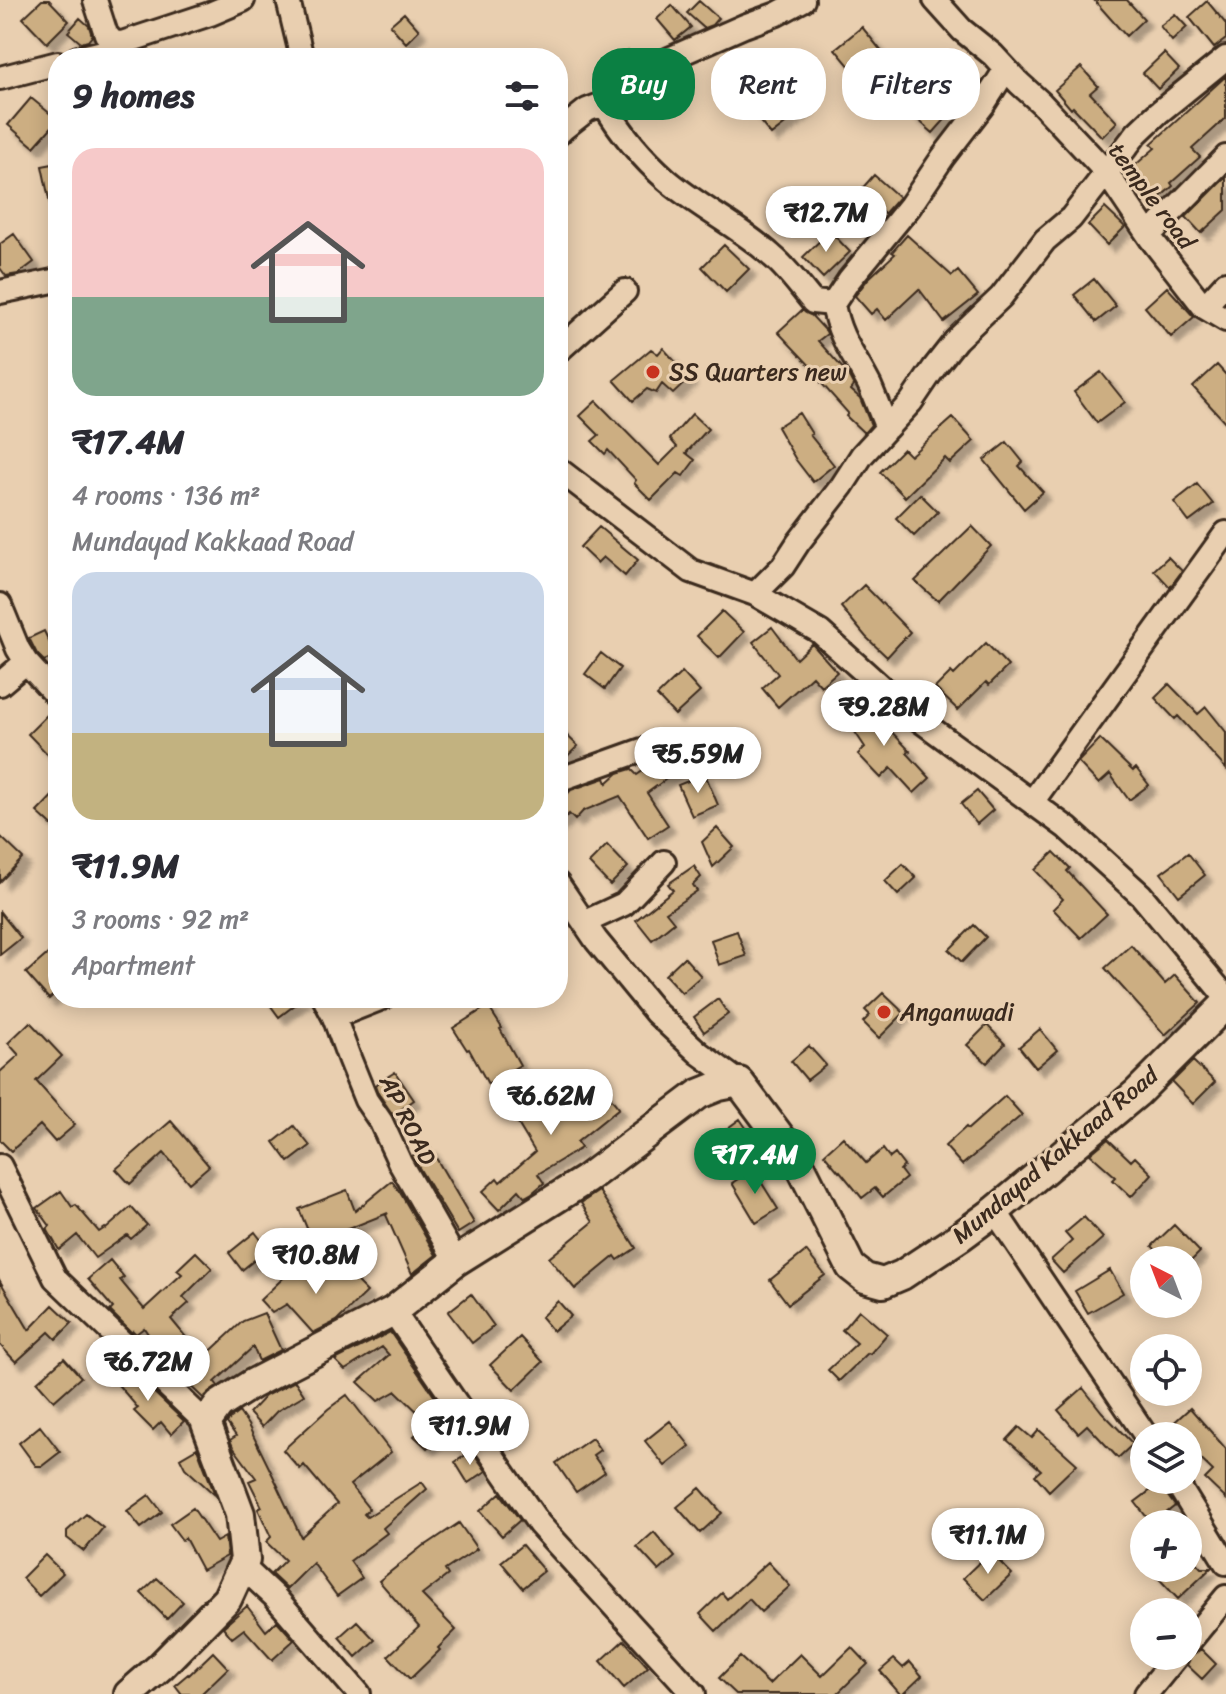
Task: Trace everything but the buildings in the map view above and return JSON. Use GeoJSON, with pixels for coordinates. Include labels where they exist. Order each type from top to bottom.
{"type":"FeatureCollection","features":[{"type":"Feature","properties":{"kind":"main road","name":"Mundayad Kakkaad Road"},"geometry":{"type":"LineString","coordinates":[[739,1082],[798,1161],[851,1267],[865,1278],[883,1283],[902,1275],[995,1211],[1137,1093],[1226,1004]]}},
{"type":"Feature","properties":{"kind":"main road"},"geometry":{"type":"LineString","coordinates":[[129,1694],[227,1599],[245,1560],[240,1514],[206,1423],[219,1405],[252,1384],[393,1311],[456,1261],[585,1180],[699,1094],[739,1082]]}},
{"type":"Feature","properties":{"kind":"street"},"geometry":{"type":"LineString","coordinates":[[95,0],[106,34],[113,42],[122,43],[243,0]]}},
{"type":"Feature","properties":{"kind":"street"},"geometry":{"type":"LineString","coordinates":[[288,0],[300,48]]}},
{"type":"Feature","properties":{"kind":"street"},"geometry":{"type":"LineString","coordinates":[[694,48],[803,0]]}},
{"type":"Feature","properties":{"kind":"street","name":"temple road"},"geometry":{"type":"LineString","coordinates":[[935,0],[962,30],[993,55],[1041,103],[1106,172],[1204,307],[1226,320]]}},
{"type":"Feature","properties":{"kind":"street"},"geometry":{"type":"LineString","coordinates":[[107,48],[113,42]]}},
{"type":"Feature","properties":{"kind":"street"},"geometry":{"type":"LineString","coordinates":[[755,594],[783,566],[862,455],[911,402],[956,340],[1001,297],[1045,240],[1071,218],[1137,133],[1226,58]]}},
{"type":"Feature","properties":{"kind":"street"},"geometry":{"type":"LineString","coordinates":[[0,78],[48,66]]}},
{"type":"Feature","properties":{"kind":"street"},"geometry":{"type":"LineString","coordinates":[[887,428],[869,386],[836,325],[833,304],[910,206],[1006,69]]}},
{"type":"Feature","properties":{"kind":"street"},"geometry":{"type":"LineString","coordinates":[[568,126],[592,108]]}},
{"type":"Feature","properties":{"kind":"street"},"geometry":{"type":"LineString","coordinates":[[613,120],[666,180],[738,229],[774,258],[813,302],[833,304]]}},
{"type":"Feature","properties":{"kind":"street"},"geometry":{"type":"LineString","coordinates":[[1149,235],[1226,157]]}},
{"type":"Feature","properties":{"kind":"street"},"geometry":{"type":"LineString","coordinates":[[0,292],[48,282]]}},
{"type":"Feature","properties":{"kind":"street"},"geometry":{"type":"LineString","coordinates":[[1204,307],[1226,283]]}},
{"type":"Feature","properties":{"kind":"street"},"geometry":{"type":"LineString","coordinates":[[568,342],[625,291]]}},
{"type":"Feature","properties":{"kind":"street"},"geometry":{"type":"LineString","coordinates":[[568,477],[691,571],[755,594],[820,632],[910,713],[1067,828],[1141,895],[1226,997]]}},
{"type":"Feature","properties":{"kind":"street"},"geometry":{"type":"LineString","coordinates":[[1032,802],[1226,533]]}},
{"type":"Feature","properties":{"kind":"street"},"geometry":{"type":"LineString","coordinates":[[0,605],[18,649],[48,686]]}},
{"type":"Feature","properties":{"kind":"street"},"geometry":{"type":"LineString","coordinates":[[0,684],[26,662]]}},
{"type":"Feature","properties":{"kind":"street"},"geometry":{"type":"LineString","coordinates":[[568,776],[642,750]]}},
{"type":"Feature","properties":{"kind":"street"},"geometry":{"type":"LineString","coordinates":[[585,922],[624,904],[664,862]]}},
{"type":"Feature","properties":{"kind":"street"},"geometry":{"type":"LineString","coordinates":[[568,898],[596,940],[656,1013],[699,1053],[739,1082]]}},
{"type":"Feature","properties":{"kind":"street","name":"AP ROAD"},"geometry":{"type":"LineString","coordinates":[[329,1008],[366,1100],[456,1261]]}},
{"type":"Feature","properties":{"kind":"street"},"geometry":{"type":"LineString","coordinates":[[0,1166],[55,1278],[206,1423]]}},
{"type":"Feature","properties":{"kind":"street"},"geometry":{"type":"LineString","coordinates":[[995,1211],[1137,1422]]}},
{"type":"Feature","properties":{"kind":"street"},"geometry":{"type":"LineString","coordinates":[[393,1311],[539,1524],[694,1694]]}},
{"type":"Feature","properties":{"kind":"street"},"geometry":{"type":"LineString","coordinates":[[1184,1494],[1226,1563]]}},
{"type":"Feature","properties":{"kind":"street"},"geometry":{"type":"LineString","coordinates":[[242,1566],[275,1597],[359,1694]]}},
{"type":"Feature","properties":{"kind":"street"},"geometry":{"type":"LineString","coordinates":[[1202,1626],[1226,1597]]}},
{"type":"Feature","properties":{"kind":"street"},"geometry":{"type":"LineString","coordinates":[[1146,1694],[1166,1670]]}},
{"type":"Feature","properties":{"kind":"place","name":"SS Quarters new"},"geometry":{"type":"Point","coordinates":[653,372]}},
{"type":"Feature","properties":{"kind":"place","name":"Anganwadi"},"geometry":{"type":"Point","coordinates":[884,1012]}}]}
